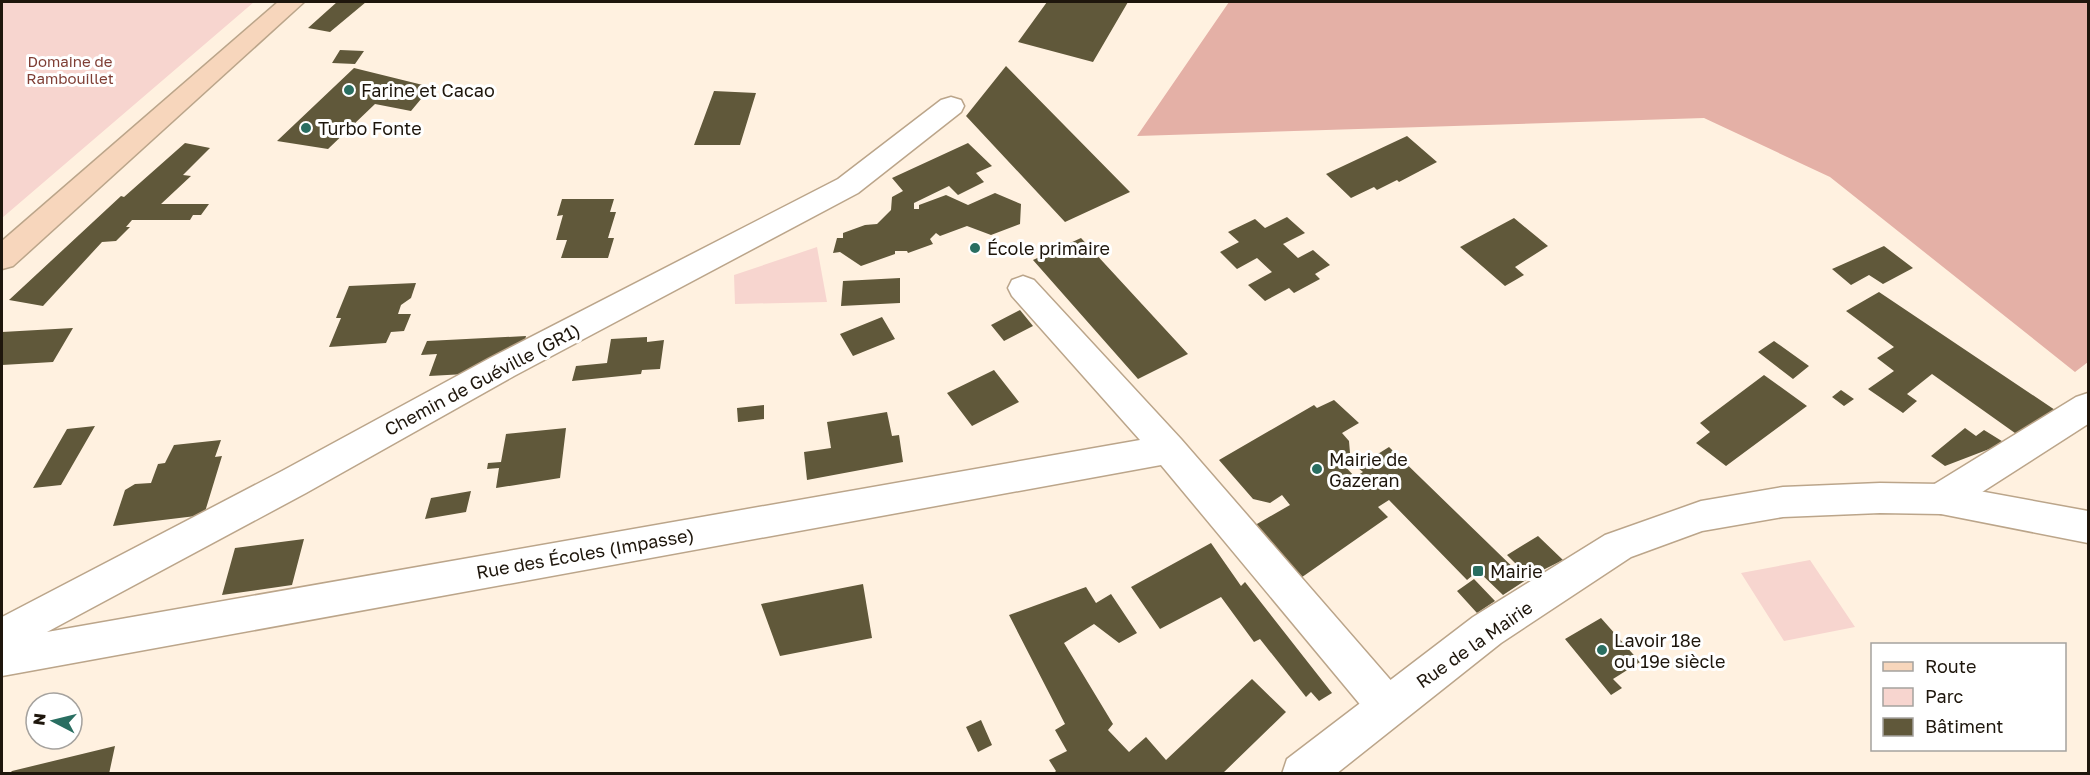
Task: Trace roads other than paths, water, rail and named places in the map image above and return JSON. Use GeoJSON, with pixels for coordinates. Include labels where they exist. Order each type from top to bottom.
{"type":"FeatureCollection","features":[{"type":"Feature","properties":{"kind":"main road"},"geometry":{"type":"LineString","coordinates":[[2,258],[292,2]]}},
{"type":"Feature","properties":{"kind":"street","name":"Chemin de Guéville (GR1)"},"geometry":{"type":"LineString","coordinates":[[2,636],[294,482],[502,367],[848,186],[951,106]]}},
{"type":"Feature","properties":{"kind":"street"},"geometry":{"type":"LineString","coordinates":[[1023,288],[1169,448],[1387,706]]}},
{"type":"Feature","properties":{"kind":"street"},"geometry":{"type":"LineString","coordinates":[[1941,499],[2088,407]]}},
{"type":"Feature","properties":{"kind":"street","name":"Rue des Écoles (Impasse)"},"geometry":{"type":"LineString","coordinates":[[2,658],[1169,448]]}},
{"type":"Feature","properties":{"kind":"street","name":"Rue de la Mairie"},"geometry":{"type":"LineString","coordinates":[[1312,771],[1387,706],[1487,630],[1618,546],[1701,516],[1783,502],[1880,498],[1941,499],[2088,527]]}},
{"type":"Feature","properties":{"kind":"place","name":"Farine et Cacao"},"geometry":{"type":"Point","coordinates":[349,90]}},
{"type":"Feature","properties":{"kind":"place","name":"Turbo Fonte"},"geometry":{"type":"Point","coordinates":[306,128]}},
{"type":"Feature","properties":{"kind":"place","name":"École primaire"},"geometry":{"type":"Point","coordinates":[975,248]}},
{"type":"Feature","properties":{"kind":"place","name":"Mairie de Gazeran"},"geometry":{"type":"Point","coordinates":[1317,469]}},
{"type":"Feature","properties":{"kind":"place","name":"Mairie"},"geometry":{"type":"Point","coordinates":[1478,571]}},
{"type":"Feature","properties":{"kind":"place","name":"Lavoir 18e ou 19e siècle"},"geometry":{"type":"Point","coordinates":[1602,650]}},
{"type":"Feature","properties":{"kind":"park label","name":"Domaine de Rambouillet"},"geometry":{"type":"Point","coordinates":[70,70]}}]}
